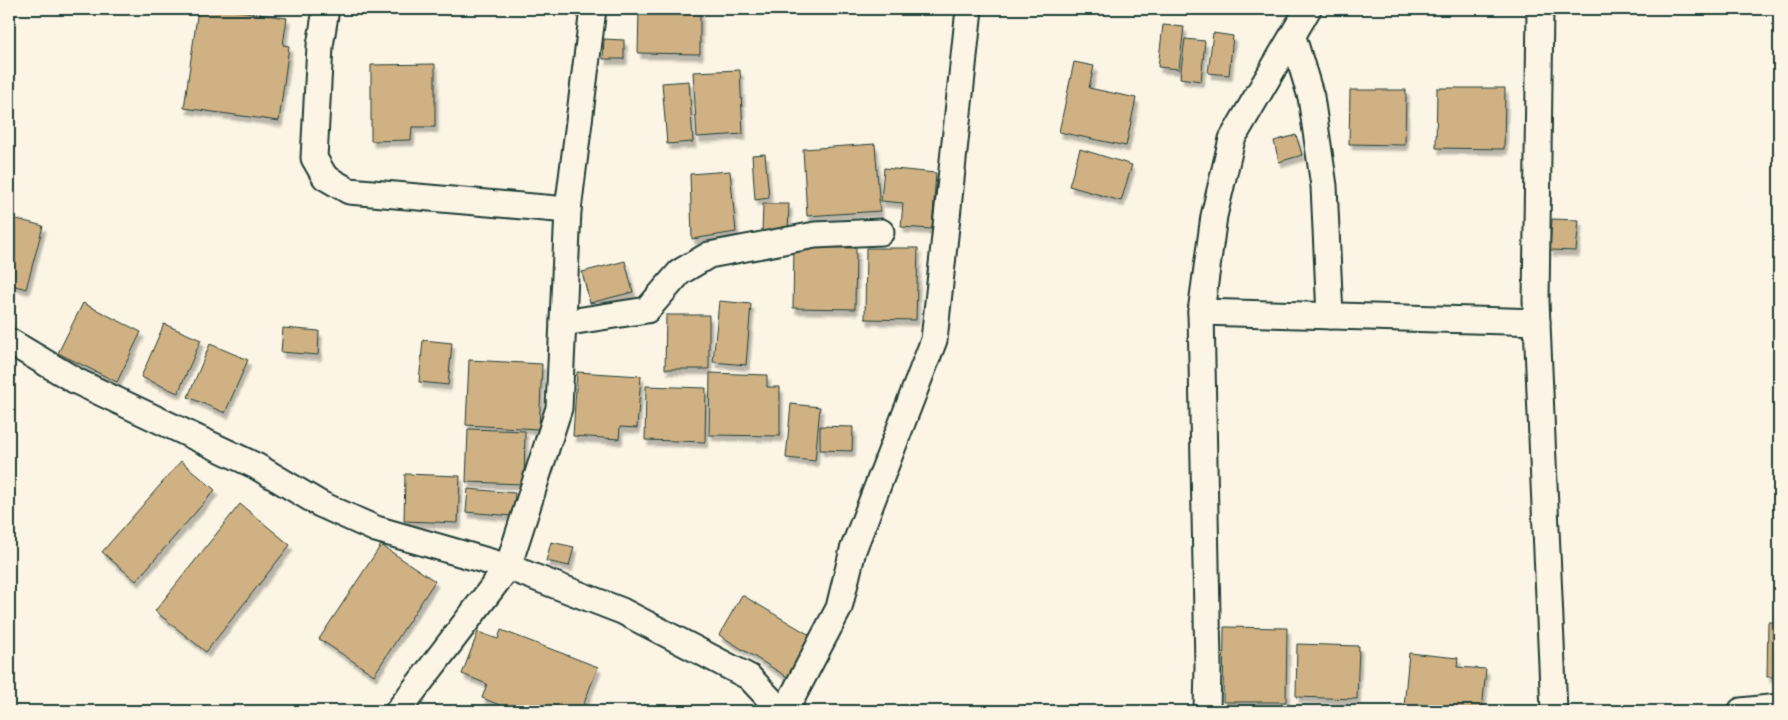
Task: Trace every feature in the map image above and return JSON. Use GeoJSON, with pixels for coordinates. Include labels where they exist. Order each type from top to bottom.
{"type":"FeatureCollection","features":[{"type":"Feature","properties":{"kind":"street"},"geometry":{"type":"LineString","coordinates":[[326,9],[320,46],[314,158],[325,177],[349,191],[568,210]]}},
{"type":"Feature","properties":{"kind":"street"},"geometry":{"type":"LineString","coordinates":[[398,711],[508,567],[559,408],[568,210],[593,9]]}},
{"type":"Feature","properties":{"kind":"street"},"geometry":{"type":"LineString","coordinates":[[785,711],[838,608],[853,550],[934,340],[969,9]]}},
{"type":"Feature","properties":{"kind":"street"},"geometry":{"type":"LineString","coordinates":[[1207,711],[1208,655],[1201,312],[1214,216],[1232,139],[1308,9]]}},
{"type":"Feature","properties":{"kind":"street"},"geometry":{"type":"LineString","coordinates":[[1540,9],[1536,302],[1554,711]]}},
{"type":"Feature","properties":{"kind":"street"},"geometry":{"type":"LineString","coordinates":[[1293,37],[1311,97],[1324,186],[1330,316]]}},
{"type":"Feature","properties":{"kind":"street"},"geometry":{"type":"LineString","coordinates":[[563,323],[647,310],[680,272],[710,255],[815,235],[881,232]]}},
{"type":"Feature","properties":{"kind":"street"},"geometry":{"type":"LineString","coordinates":[[1201,312],[1538,322]]}},
{"type":"Feature","properties":{"kind":"street"},"geometry":{"type":"LineString","coordinates":[[9,341],[76,381],[256,466],[320,504],[360,522],[376,529],[508,567],[622,611],[749,676],[781,711]]}},
{"type":"Feature","properties":{"kind":"street"},"geometry":{"type":"LineString","coordinates":[[1741,711],[1779,707]]}},
{"type":"Feature","properties":{"kind":"building"},"geometry":{"type":"Polygon","coordinates":[[[198,9],[223,9],[287,18],[283,45],[289,46],[279,121],[184,108],[198,9]]]}},
{"type":"Feature","properties":{"kind":"building"},"geometry":{"type":"Polygon","coordinates":[[[639,9],[700,9],[700,54],[638,53],[639,9]]]}},
{"type":"Feature","properties":{"kind":"building"},"geometry":{"type":"Polygon","coordinates":[[[1163,25],[1184,27],[1179,69],[1158,67],[1163,25]]]}},
{"type":"Feature","properties":{"kind":"building"},"geometry":{"type":"Polygon","coordinates":[[[1213,33],[1233,36],[1229,75],[1208,73],[1213,33]]]}},
{"type":"Feature","properties":{"kind":"building"},"geometry":{"type":"Polygon","coordinates":[[[604,39],[624,40],[624,59],[603,59],[604,39]]]}},
{"type":"Feature","properties":{"kind":"building"},"geometry":{"type":"Polygon","coordinates":[[[1185,39],[1205,41],[1201,81],[1180,78],[1185,39]]]}},
{"type":"Feature","properties":{"kind":"building"},"geometry":{"type":"Polygon","coordinates":[[[1074,62],[1094,66],[1089,88],[1136,98],[1126,146],[1059,132],[1074,62]]]}},
{"type":"Feature","properties":{"kind":"building"},"geometry":{"type":"Polygon","coordinates":[[[435,64],[435,127],[412,127],[411,140],[371,141],[371,65],[435,64]]]}},
{"type":"Feature","properties":{"kind":"building"},"geometry":{"type":"Polygon","coordinates":[[[740,70],[743,134],[697,137],[693,72],[740,70]]]}},
{"type":"Feature","properties":{"kind":"building"},"geometry":{"type":"Polygon","coordinates":[[[689,81],[693,142],[667,144],[662,83],[689,81]]]}},
{"type":"Feature","properties":{"kind":"building"},"geometry":{"type":"Polygon","coordinates":[[[1437,88],[1505,88],[1504,149],[1436,148],[1437,88]]]}},
{"type":"Feature","properties":{"kind":"building"},"geometry":{"type":"Polygon","coordinates":[[[1350,90],[1406,90],[1405,145],[1349,144],[1350,90]]]}},
{"type":"Feature","properties":{"kind":"building"},"geometry":{"type":"Polygon","coordinates":[[[1296,135],[1302,155],[1279,162],[1274,141],[1296,135]]]}},
{"type":"Feature","properties":{"kind":"building"},"geometry":{"type":"Polygon","coordinates":[[[875,144],[880,211],[807,216],[803,149],[875,144]]]}},
{"type":"Feature","properties":{"kind":"building"},"geometry":{"type":"Polygon","coordinates":[[[1080,149],[1132,165],[1121,201],[1069,186],[1080,149]]]}},
{"type":"Feature","properties":{"kind":"building"},"geometry":{"type":"Polygon","coordinates":[[[765,154],[769,198],[755,200],[752,155],[765,154]]]}},
{"type":"Feature","properties":{"kind":"building"},"geometry":{"type":"Polygon","coordinates":[[[884,168],[936,173],[932,229],[901,227],[903,203],[881,201],[884,168]]]}},
{"type":"Feature","properties":{"kind":"building"},"geometry":{"type":"Polygon","coordinates":[[[730,171],[736,232],[692,239],[690,174],[730,171]]]}},
{"type":"Feature","properties":{"kind":"building"},"geometry":{"type":"Polygon","coordinates":[[[763,204],[789,204],[788,232],[762,232],[763,204]]]}},
{"type":"Feature","properties":{"kind":"building"},"geometry":{"type":"Polygon","coordinates":[[[9,217],[43,226],[26,289],[9,284],[9,217]]]}},
{"type":"Feature","properties":{"kind":"building"},"geometry":{"type":"Polygon","coordinates":[[[1552,219],[1579,220],[1576,251],[1550,250],[1552,219]]]}},
{"type":"Feature","properties":{"kind":"building"},"geometry":{"type":"Polygon","coordinates":[[[794,247],[856,248],[855,309],[793,308],[794,247]]]}},
{"type":"Feature","properties":{"kind":"building"},"geometry":{"type":"Polygon","coordinates":[[[866,248],[918,248],[916,320],[865,319],[866,248]]]}},
{"type":"Feature","properties":{"kind":"building"},"geometry":{"type":"Polygon","coordinates":[[[625,261],[633,292],[590,303],[582,272],[625,261]]]}},
{"type":"Feature","properties":{"kind":"building"},"geometry":{"type":"Polygon","coordinates":[[[719,301],[751,304],[746,365],[713,362],[719,301]]]}},
{"type":"Feature","properties":{"kind":"building"},"geometry":{"type":"Polygon","coordinates":[[[83,303],[141,332],[117,382],[58,353],[83,303]]]}},
{"type":"Feature","properties":{"kind":"building"},"geometry":{"type":"Polygon","coordinates":[[[666,315],[709,315],[709,369],[665,369],[666,315]]]}},
{"type":"Feature","properties":{"kind":"building"},"geometry":{"type":"Polygon","coordinates":[[[164,324],[201,340],[178,393],[141,377],[164,324]]]}},
{"type":"Feature","properties":{"kind":"building"},"geometry":{"type":"Polygon","coordinates":[[[283,328],[319,331],[318,355],[281,352],[283,328]]]}},
{"type":"Feature","properties":{"kind":"building"},"geometry":{"type":"Polygon","coordinates":[[[423,340],[452,343],[448,385],[419,382],[423,340]]]}},
{"type":"Feature","properties":{"kind":"building"},"geometry":{"type":"Polygon","coordinates":[[[210,344],[248,360],[225,413],[188,397],[210,344]]]}},
{"type":"Feature","properties":{"kind":"building"},"geometry":{"type":"Polygon","coordinates":[[[469,360],[542,364],[539,429],[466,425],[469,360]]]}},
{"type":"Feature","properties":{"kind":"building"},"geometry":{"type":"Polygon","coordinates":[[[577,372],[641,376],[637,428],[620,427],[619,439],[573,436],[577,372]]]}},
{"type":"Feature","properties":{"kind":"building"},"geometry":{"type":"Polygon","coordinates":[[[710,373],[767,375],[767,387],[780,387],[780,436],[709,435],[710,373]]]}},
{"type":"Feature","properties":{"kind":"building"},"geometry":{"type":"Polygon","coordinates":[[[646,386],[706,388],[705,442],[645,440],[646,386]]]}},
{"type":"Feature","properties":{"kind":"building"},"geometry":{"type":"Polygon","coordinates":[[[791,404],[820,407],[815,461],[786,458],[791,404]]]}},
{"type":"Feature","properties":{"kind":"building"},"geometry":{"type":"Polygon","coordinates":[[[820,426],[853,427],[852,451],[820,450],[820,426]]]}},
{"type":"Feature","properties":{"kind":"building"},"geometry":{"type":"Polygon","coordinates":[[[468,429],[525,431],[524,484],[466,482],[468,429]]]}},
{"type":"Feature","properties":{"kind":"building"},"geometry":{"type":"Polygon","coordinates":[[[181,461],[215,490],[136,581],[102,552],[181,461]]]}},
{"type":"Feature","properties":{"kind":"building"},"geometry":{"type":"Polygon","coordinates":[[[405,474],[460,476],[458,523],[404,521],[405,474]]]}},
{"type":"Feature","properties":{"kind":"building"},"geometry":{"type":"Polygon","coordinates":[[[468,489],[515,493],[513,516],[466,512],[468,489]]]}},
{"type":"Feature","properties":{"kind":"building"},"geometry":{"type":"Polygon","coordinates":[[[240,504],[290,545],[206,652],[155,611],[240,504]]]}},
{"type":"Feature","properties":{"kind":"building"},"geometry":{"type":"Polygon","coordinates":[[[551,542],[574,547],[569,566],[546,561],[551,542]]]}},
{"type":"Feature","properties":{"kind":"building"},"geometry":{"type":"Polygon","coordinates":[[[381,545],[435,581],[374,675],[319,639],[381,545]]]}},
{"type":"Feature","properties":{"kind":"building"},"geometry":{"type":"Polygon","coordinates":[[[742,595],[813,637],[789,678],[719,635],[742,595]]]}},
{"type":"Feature","properties":{"kind":"building"},"geometry":{"type":"Polygon","coordinates":[[[1768,622],[1779,622],[1779,677],[1767,677],[1768,622]]]}},
{"type":"Feature","properties":{"kind":"building"},"geometry":{"type":"Polygon","coordinates":[[[1224,627],[1287,628],[1286,702],[1223,702],[1224,627]]]}},
{"type":"Feature","properties":{"kind":"building"},"geometry":{"type":"Polygon","coordinates":[[[501,630],[598,667],[581,711],[515,711],[482,698],[487,684],[462,674],[478,632],[498,639],[501,630]]]}},
{"type":"Feature","properties":{"kind":"building"},"geometry":{"type":"Polygon","coordinates":[[[1297,644],[1359,646],[1357,699],[1296,697],[1297,644]]]}},
{"type":"Feature","properties":{"kind":"building"},"geometry":{"type":"Polygon","coordinates":[[[1409,653],[1458,658],[1457,667],[1486,669],[1482,711],[1404,707],[1409,653]]]}},
{"type":"Feature","properties":{"kind":"building"},"geometry":{"type":"Polygon","coordinates":[[[1254,705],[1317,707],[1317,711],[1254,711],[1254,705]]]}}]}
